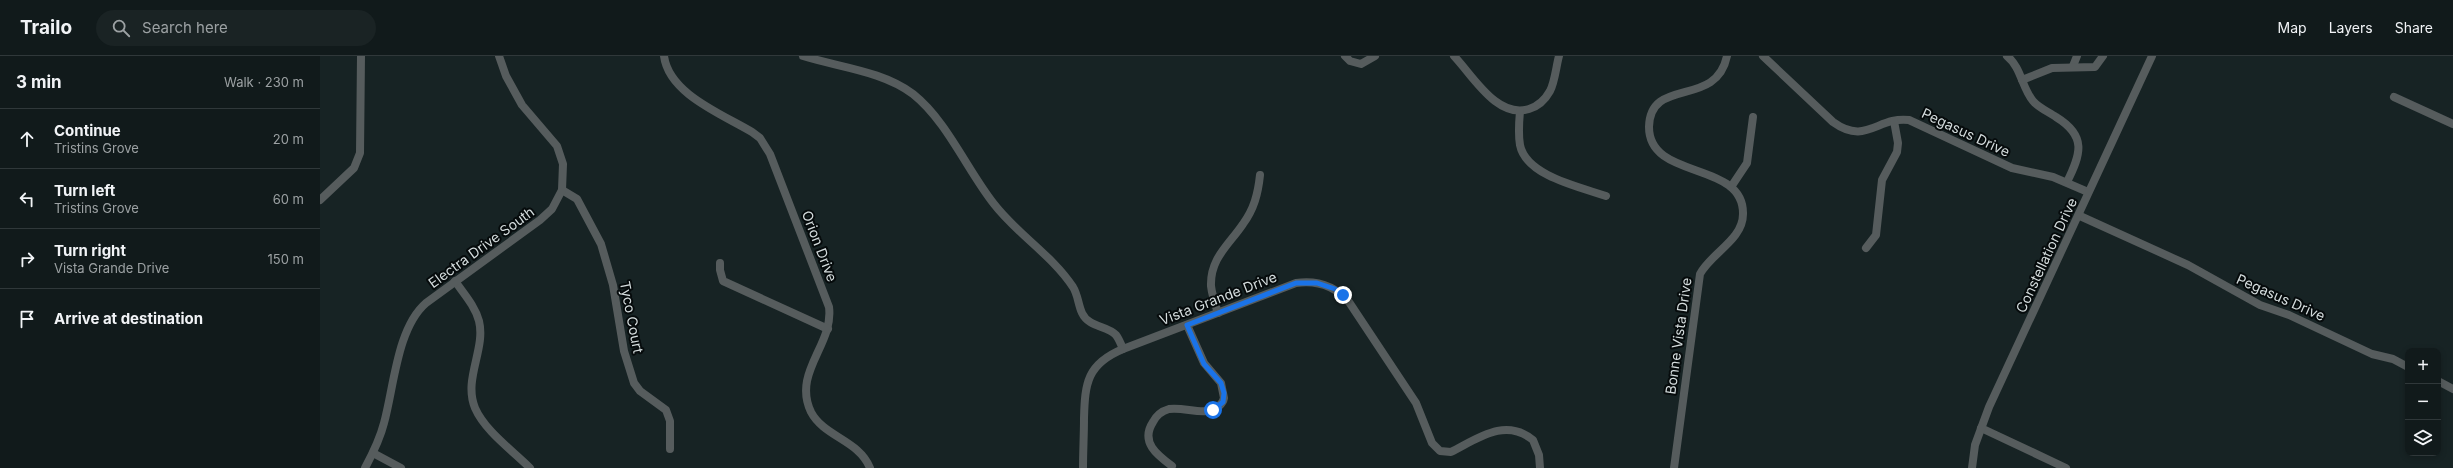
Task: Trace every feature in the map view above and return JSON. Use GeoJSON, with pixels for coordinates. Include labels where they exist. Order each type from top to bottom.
{"type":"FeatureCollection","features":[{"type":"Feature","properties":{"kind":"street"},"geometry":{"type":"LineString","coordinates":[[320,200],[348,174],[360,153],[361,56]]}},
{"type":"Feature","properties":{"kind":"street","name":"Electra Drive South"},"geometry":{"type":"LineString","coordinates":[[365,468],[384,424],[405,336],[411,321],[420,308],[547,215],[562,190],[564,173],[561,154],[552,139],[522,105],[506,76],[499,56]]}},
{"type":"Feature","properties":{"kind":"street","name":"Orion Drive"},"geometry":{"type":"LineString","coordinates":[[664,56],[671,77],[683,91],[752,132],[765,145],[826,298],[830,316],[828,328],[807,373],[806,398],[816,420],[853,447],[864,457],[870,468]]}},
{"type":"Feature","properties":{"kind":"street"},"geometry":{"type":"LineString","coordinates":[[803,56],[881,78],[914,94],[932,112],[995,206],[1056,267],[1073,288],[1087,320],[1092,324],[1113,332],[1118,337],[1122,349],[1110,354],[1097,365],[1086,384],[1083,468]]}},
{"type":"Feature","properties":{"kind":"street"},"geometry":{"type":"LineString","coordinates":[[1346,56],[1350,61],[1361,64],[1375,56]]}},
{"type":"Feature","properties":{"kind":"street"},"geometry":{"type":"LineString","coordinates":[[1454,56],[1499,104],[1520,111],[1535,107],[1546,97],[1553,81],[1559,56]]}},
{"type":"Feature","properties":{"kind":"street"},"geometry":{"type":"LineString","coordinates":[[1727,56],[1722,71],[1713,82],[1667,97],[1660,102],[1651,117],[1649,125],[1654,146],[1664,156],[1731,187],[1747,163],[1753,117]]}},
{"type":"Feature","properties":{"kind":"street","name":"Pegasus Drive"},"geometry":{"type":"LineString","coordinates":[[1763,56],[1772,59],[1833,122],[1846,130],[1863,132],[1894,121],[1904,119],[1915,121],[2012,168],[2047,175],[2088,192]]}},
{"type":"Feature","properties":{"kind":"street"},"geometry":{"type":"LineString","coordinates":[[2007,56],[2013,62],[2033,101],[2068,125],[2078,138],[2078,159],[2067,182]]}},
{"type":"Feature","properties":{"kind":"street"},"geometry":{"type":"LineString","coordinates":[[2073,66],[2077,56]]}},
{"type":"Feature","properties":{"kind":"street"},"geometry":{"type":"LineString","coordinates":[[2022,80],[2045,69],[2073,66],[2095,67],[2103,56]]}},
{"type":"Feature","properties":{"kind":"street","name":"Constellation Drive"},"geometry":{"type":"LineString","coordinates":[[1972,468],[1975,445],[1981,428],[2080,216],[2088,192],[2152,56]]}},
{"type":"Feature","properties":{"kind":"street"},"geometry":{"type":"LineString","coordinates":[[2394,97],[2453,124]]}},
{"type":"Feature","properties":{"kind":"street"},"geometry":{"type":"LineString","coordinates":[[1520,111],[1520,146],[1533,166],[1549,175],[1606,196]]}},
{"type":"Feature","properties":{"kind":"street"},"geometry":{"type":"LineString","coordinates":[[1866,248],[1876,235],[1882,180],[1897,152],[1898,143],[1894,121]]}},
{"type":"Feature","properties":{"kind":"street"},"geometry":{"type":"LineString","coordinates":[[1218,313],[1211,286],[1213,269],[1221,251],[1251,212],[1257,195],[1260,175]]}},
{"type":"Feature","properties":{"kind":"street","name":"Bonne Vista Drive"},"geometry":{"type":"LineString","coordinates":[[1674,468],[1700,274],[1708,262],[1734,237],[1744,217],[1741,201],[1731,187]]}},
{"type":"Feature","properties":{"kind":"street","name":"Tyco Court"},"geometry":{"type":"LineString","coordinates":[[562,190],[572,194],[580,203],[605,253],[624,351],[636,388],[666,410],[670,421],[670,449]]}},
{"type":"Feature","properties":{"kind":"street","name":"Pegasus Drive"},"geometry":{"type":"LineString","coordinates":[[2080,216],[2188,265],[2260,305],[2295,317],[2372,354],[2393,358],[2405,365]]}},
{"type":"Feature","properties":{"kind":"street"},"geometry":{"type":"LineString","coordinates":[[720,263],[723,281],[828,328]]}},
{"type":"Feature","properties":{"kind":"street"},"geometry":{"type":"LineString","coordinates":[[456,281],[476,313],[480,330],[472,385],[475,407],[489,427],[530,468]]}},
{"type":"Feature","properties":{"kind":"street","name":"Vista Grande Drive"},"geometry":{"type":"LineString","coordinates":[[1122,349],[1296,283],[1317,283],[1335,289],[1349,302],[1409,392],[1419,410],[1432,443],[1437,449],[1440,451],[1451,452],[1482,435],[1493,431],[1512,431],[1533,440],[1539,455],[1540,468]]}},
{"type":"Feature","properties":{"kind":"street"},"geometry":{"type":"LineString","coordinates":[[1172,466],[1158,456],[1150,446],[1148,432],[1156,418],[1167,410],[1174,409],[1210,411],[1221,405],[1224,398],[1221,383],[1204,364],[1187,325]]}},
{"type":"Feature","properties":{"kind":"street"},"geometry":{"type":"LineString","coordinates":[[616,354],[624,351]]}},
{"type":"Feature","properties":{"kind":"street"},"geometry":{"type":"LineString","coordinates":[[2441,382],[2453,390]]}},
{"type":"Feature","properties":{"kind":"street"},"geometry":{"type":"LineString","coordinates":[[1981,428],[2066,468]]}},
{"type":"Feature","properties":{"kind":"street"},"geometry":{"type":"LineString","coordinates":[[373,452],[401,468]]}},
{"type":"Feature","properties":{"kind":"route"},"geometry":{"type":"LineString","coordinates":[[1213,410],[1223,402],[1223,388],[1221,383],[1204,364],[1187,325],[1296,283],[1317,283],[1335,289],[1343,295]]}}]}
